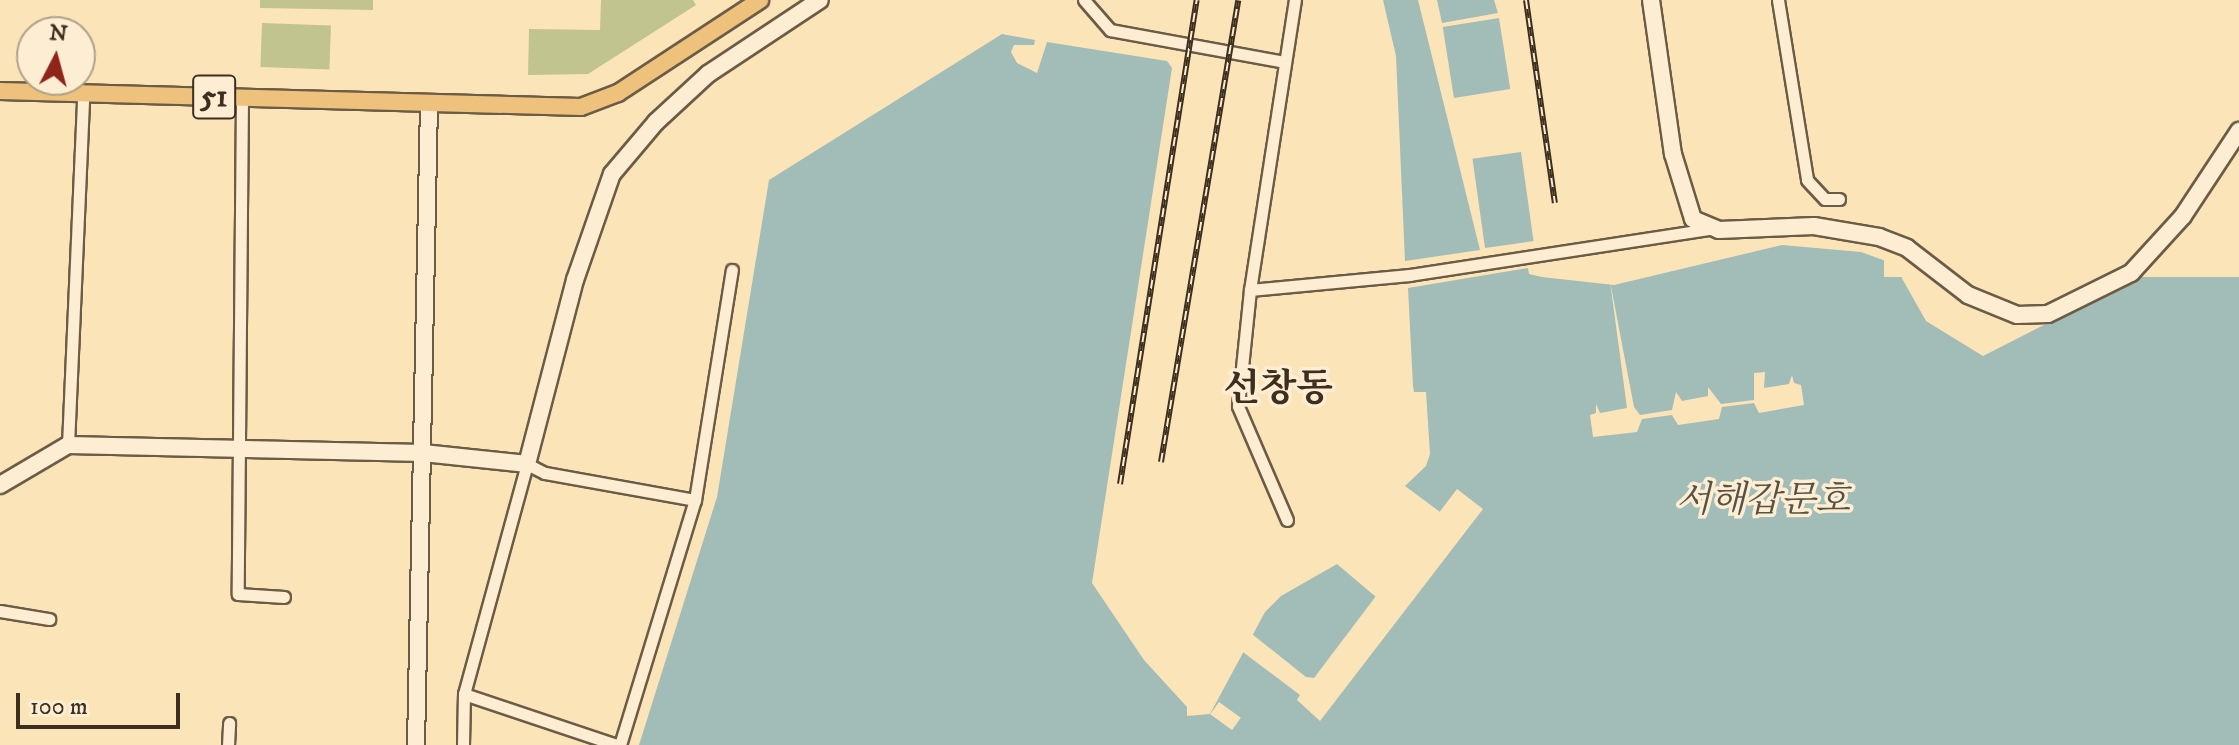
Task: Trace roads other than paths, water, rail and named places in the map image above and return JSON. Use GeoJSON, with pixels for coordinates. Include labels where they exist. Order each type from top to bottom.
{"type":"FeatureCollection","features":[{"type":"Feature","properties":{"kind":"main road","name":"51"},"geometry":{"type":"LineString","coordinates":[[96,95],[592,105],[651,73],[760,0]]}},
{"type":"Feature","properties":{"kind":"street"},"geometry":{"type":"LineString","coordinates":[[463,745],[464,694],[578,267],[612,174],[656,122],[708,74],[820,0]]}},
{"type":"Feature","properties":{"kind":"street"},"geometry":{"type":"LineString","coordinates":[[1084,0],[1110,30],[1284,62]]}},
{"type":"Feature","properties":{"kind":"street"},"geometry":{"type":"LineString","coordinates":[[1287,520],[1238,406],[1250,290],[1295,0]]}},
{"type":"Feature","properties":{"kind":"street"},"geometry":{"type":"LineString","coordinates":[[1651,0],[1682,197],[1693,219],[1709,229]]}},
{"type":"Feature","properties":{"kind":"street"},"geometry":{"type":"LineString","coordinates":[[1778,0],[1807,180],[1825,199],[1839,199]]}},
{"type":"Feature","properties":{"kind":"street"},"geometry":{"type":"LineString","coordinates":[[68,445],[83,96]]}},
{"type":"Feature","properties":{"kind":"street"},"geometry":{"type":"LineString","coordinates":[[242,97],[238,594],[284,597]]}},
{"type":"Feature","properties":{"kind":"street"},"geometry":{"type":"LineString","coordinates":[[416,745],[429,104]]}},
{"type":"Feature","properties":{"kind":"street"},"geometry":{"type":"LineString","coordinates":[[1250,290],[1409,275],[1709,229],[1814,226],[1879,237],[1907,248],[1982,303],[2036,317],[2131,273],[2183,216],[2239,131]]}},
{"type":"Feature","properties":{"kind":"street"},"geometry":{"type":"LineString","coordinates":[[464,694],[618,745],[695,500],[732,270]]}},
{"type":"Feature","properties":{"kind":"street"},"geometry":{"type":"LineString","coordinates":[[0,485],[68,445],[423,453],[527,464],[545,473],[695,500]]}},
{"type":"Feature","properties":{"kind":"street"},"geometry":{"type":"LineString","coordinates":[[0,611],[49,619]]}},
{"type":"Feature","properties":{"kind":"street"},"geometry":{"type":"LineString","coordinates":[[228,745],[229,723]]}},
{"type":"Feature","properties":{"kind":"water"},"geometry":{"type":"Polygon","coordinates":[[[1383,0],[1418,0],[1480,250],[1405,261],[1396,56],[1383,0]]]}},
{"type":"Feature","properties":{"kind":"water"},"geometry":{"type":"Polygon","coordinates":[[[1437,0],[1494,0],[1498,13],[1442,23],[1437,0]]]}},
{"type":"Feature","properties":{"kind":"water"},"geometry":{"type":"Polygon","coordinates":[[[1499,18],[1510,89],[1454,98],[1443,27],[1499,18]]]}},
{"type":"Feature","properties":{"kind":"water","name":"서해갑문호"},"geometry":{"type":"Polygon","coordinates":[[[1002,34],[1035,40],[1034,45],[1014,45],[1011,52],[1017,63],[1037,73],[1047,42],[1167,61],[1172,68],[1092,583],[1144,660],[1187,707],[1187,716],[1210,714],[1265,612],[1281,596],[1337,564],[1376,597],[1440,512],[1405,486],[1426,466],[1430,454],[1426,392],[1414,392],[1413,386],[1408,288],[1528,268],[1529,274],[1542,277],[1614,285],[1782,245],[1861,252],[1894,264],[1926,321],[1983,356],[2239,226],[2239,745],[639,745],[717,497],[769,180],[1002,34]]]}},
{"type":"Feature","properties":{"kind":"water"},"geometry":{"type":"Polygon","coordinates":[[[1521,152],[1534,241],[1485,248],[1472,159],[1521,152]]]}},
{"type":"Feature","properties":{"kind":"railway"},"geometry":{"type":"LineString","coordinates":[[1120,484],[1197,0]]}},
{"type":"Feature","properties":{"kind":"railway"},"geometry":{"type":"LineString","coordinates":[[1161,462],[1238,0]]}},
{"type":"Feature","properties":{"kind":"railway"},"geometry":{"type":"LineString","coordinates":[[1526,0],[1555,203]]}},
{"type":"Feature","properties":{"kind":"district","name":"선창동"},"geometry":{"type":"Point","coordinates":[1278,390]}}]}
